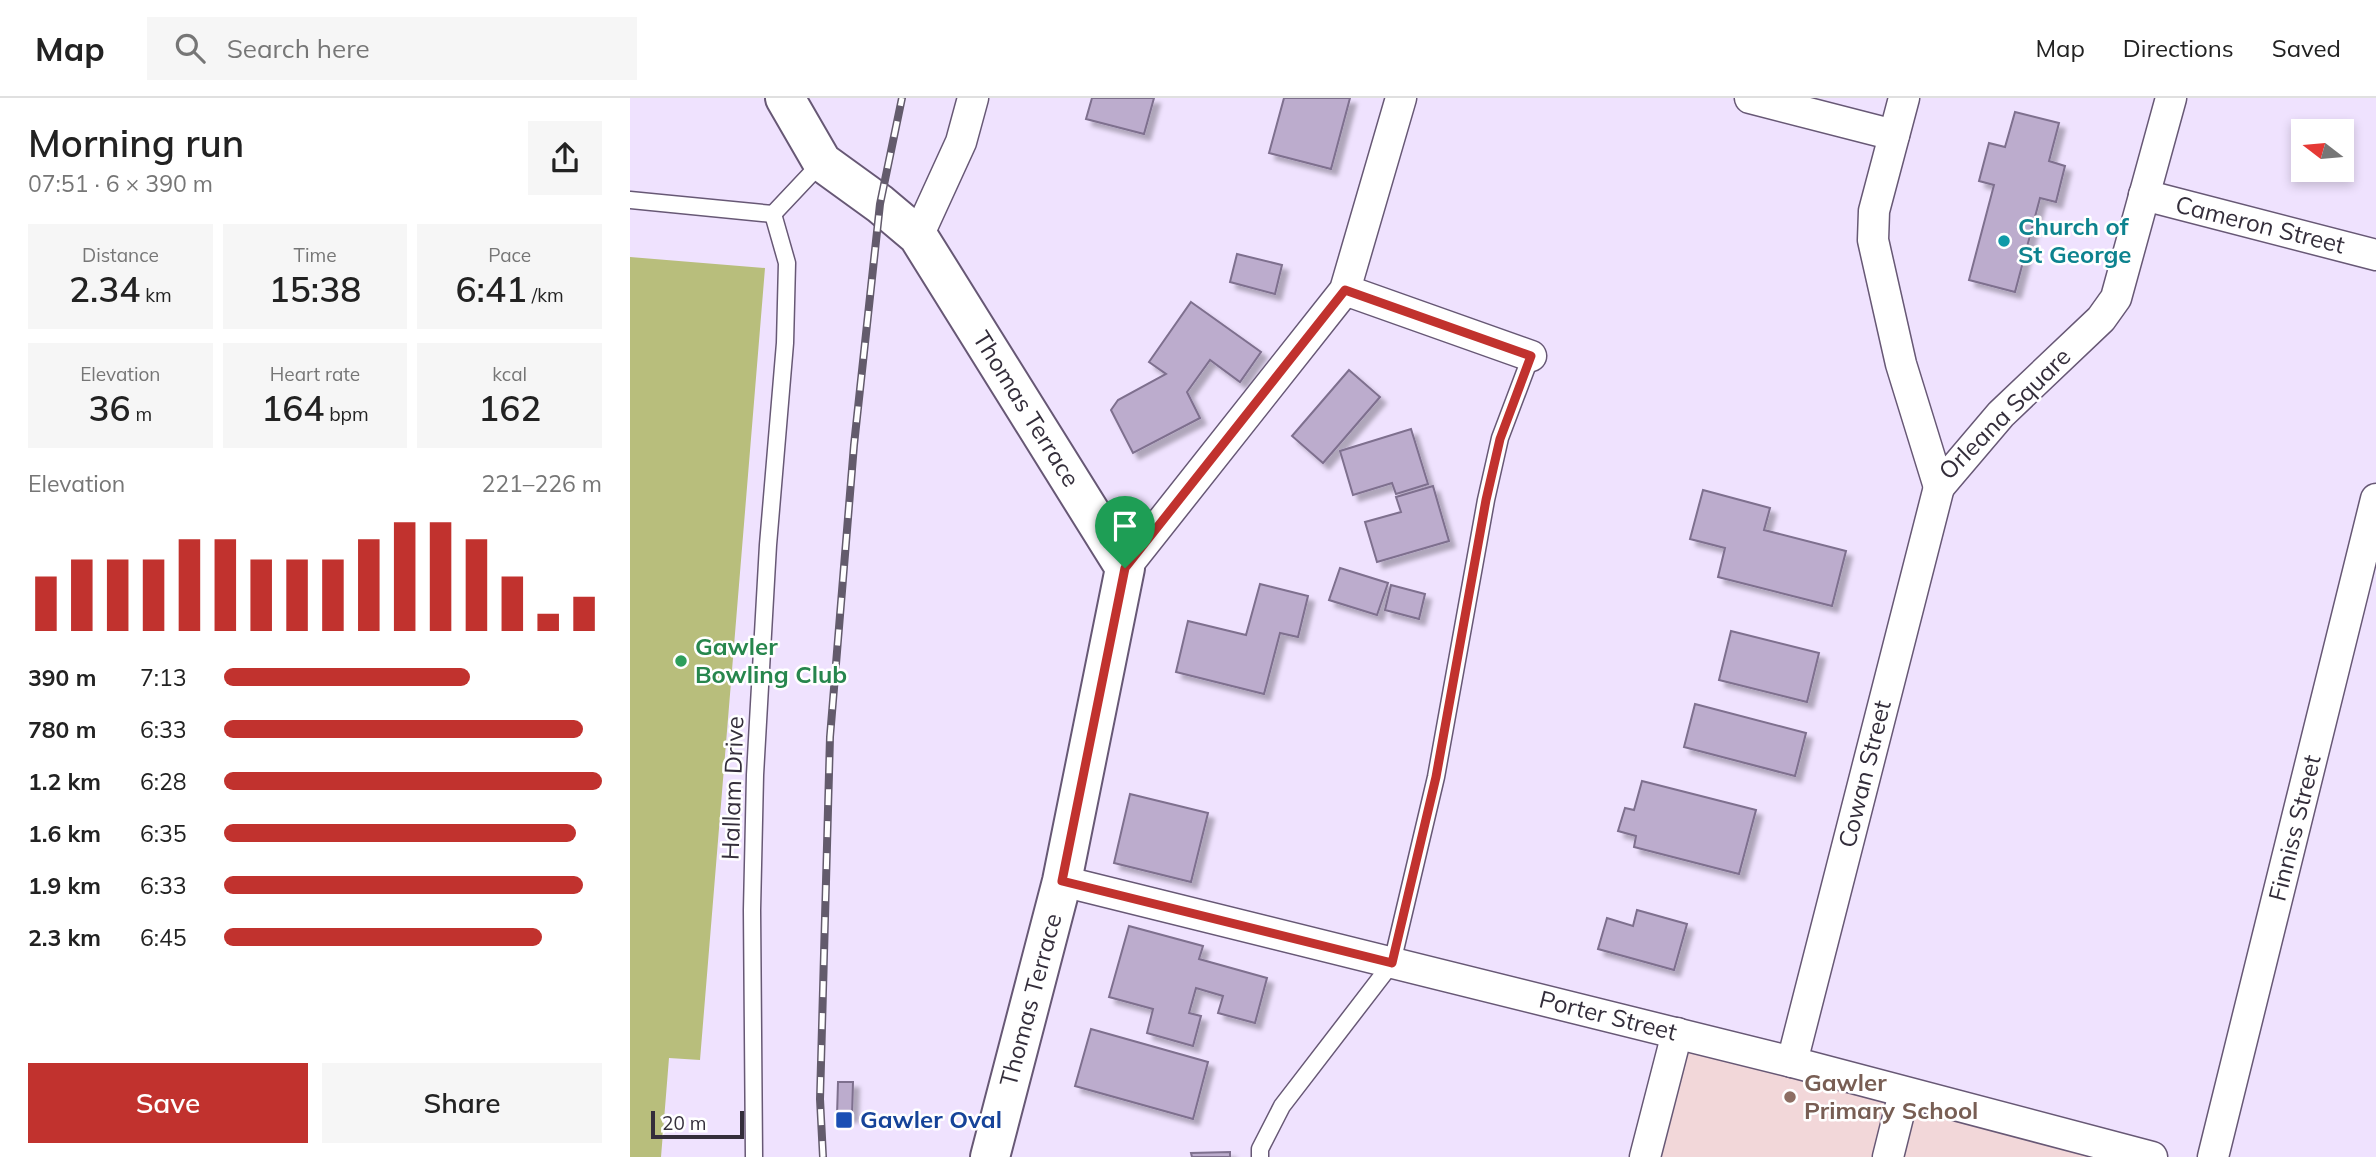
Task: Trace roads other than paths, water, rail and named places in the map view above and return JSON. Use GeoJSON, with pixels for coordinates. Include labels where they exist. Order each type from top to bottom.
{"type":"FeatureCollection","features":[{"type":"Feature","properties":{"kind":"street"},"geometry":{"type":"LineString","coordinates":[[785,98],[822,162]]}},
{"type":"Feature","properties":{"kind":"street"},"geometry":{"type":"LineString","coordinates":[[918,236],[961,142],[973,98]]}},
{"type":"Feature","properties":{"kind":"street"},"geometry":{"type":"LineString","coordinates":[[1125,568],[1345,290],[1401,98]]}},
{"type":"Feature","properties":{"kind":"street"},"geometry":{"type":"LineString","coordinates":[[1750,98],[1894,135]]}},
{"type":"Feature","properties":{"kind":"street","name":"Orleana Square"},"geometry":{"type":"LineString","coordinates":[[1904,98],[1874,211],[1873,240],[1901,364],[1939,486]]}},
{"type":"Feature","properties":{"kind":"street","name":"Orleana Square"},"geometry":{"type":"LineString","coordinates":[[1939,486],[2001,414],[2101,320],[2116,298],[2171,98]]}},
{"type":"Feature","properties":{"kind":"street","name":"Thomas Terrace"},"geometry":{"type":"LineString","coordinates":[[822,162],[880,204],[918,236],[1125,568],[1062,881],[990,1157]]}},
{"type":"Feature","properties":{"kind":"street","name":"Cameron Street"},"geometry":{"type":"LineString","coordinates":[[2144,195],[2376,254]]}},
{"type":"Feature","properties":{"kind":"street"},"geometry":{"type":"LineString","coordinates":[[1345,290],[1531,356]]}},
{"type":"Feature","properties":{"kind":"street","name":"Cowan Street"},"geometry":{"type":"LineString","coordinates":[[1792,1062],[1939,486]]}},
{"type":"Feature","properties":{"kind":"street","name":"Finniss Street"},"geometry":{"type":"LineString","coordinates":[[2213,1157],[2376,499]]}},
{"type":"Feature","properties":{"kind":"street","name":"Porter Street"},"geometry":{"type":"LineString","coordinates":[[1062,881],[1792,1062],[2152,1157]]}},
{"type":"Feature","properties":{"kind":"street"},"geometry":{"type":"LineString","coordinates":[[1645,1157],[1677,1033]]}},
{"type":"Feature","properties":{"kind":"street"},"geometry":{"type":"LineString","coordinates":[[1888,1157],[1904,1093]]}},
{"type":"Feature","properties":{"kind":"lane"},"geometry":{"type":"LineString","coordinates":[[630,200],[773,214],[822,162]]}},
{"type":"Feature","properties":{"kind":"lane","name":"Hallam Drive"},"geometry":{"type":"LineString","coordinates":[[754,1157],[752,910],[755,775],[768,545],[786,316],[787,263],[773,214]]}},
{"type":"Feature","properties":{"kind":"lane"},"geometry":{"type":"LineString","coordinates":[[1260,1157],[1260,1149],[1282,1106],[1392,963],[1436,777],[1483,514],[1500,439],[1531,356]]}},
{"type":"Feature","properties":{"kind":"railway"},"geometry":{"type":"LineString","coordinates":[[823,1157],[820,1099],[830,737],[854,445],[880,204],[902,98]]}},
{"type":"Feature","properties":{"kind":"place","name":"Church of St George"},"geometry":{"type":"Point","coordinates":[2004,241]}},
{"type":"Feature","properties":{"kind":"place","name":"Gawler Bowling Club"},"geometry":{"type":"Point","coordinates":[681,661]}},
{"type":"Feature","properties":{"kind":"place","name":"Gawler Primary School"},"geometry":{"type":"Point","coordinates":[1790,1097]}},
{"type":"Feature","properties":{"kind":"place","name":"Gawler Oval"},"geometry":{"type":"Point","coordinates":[844,1120]}}]}
